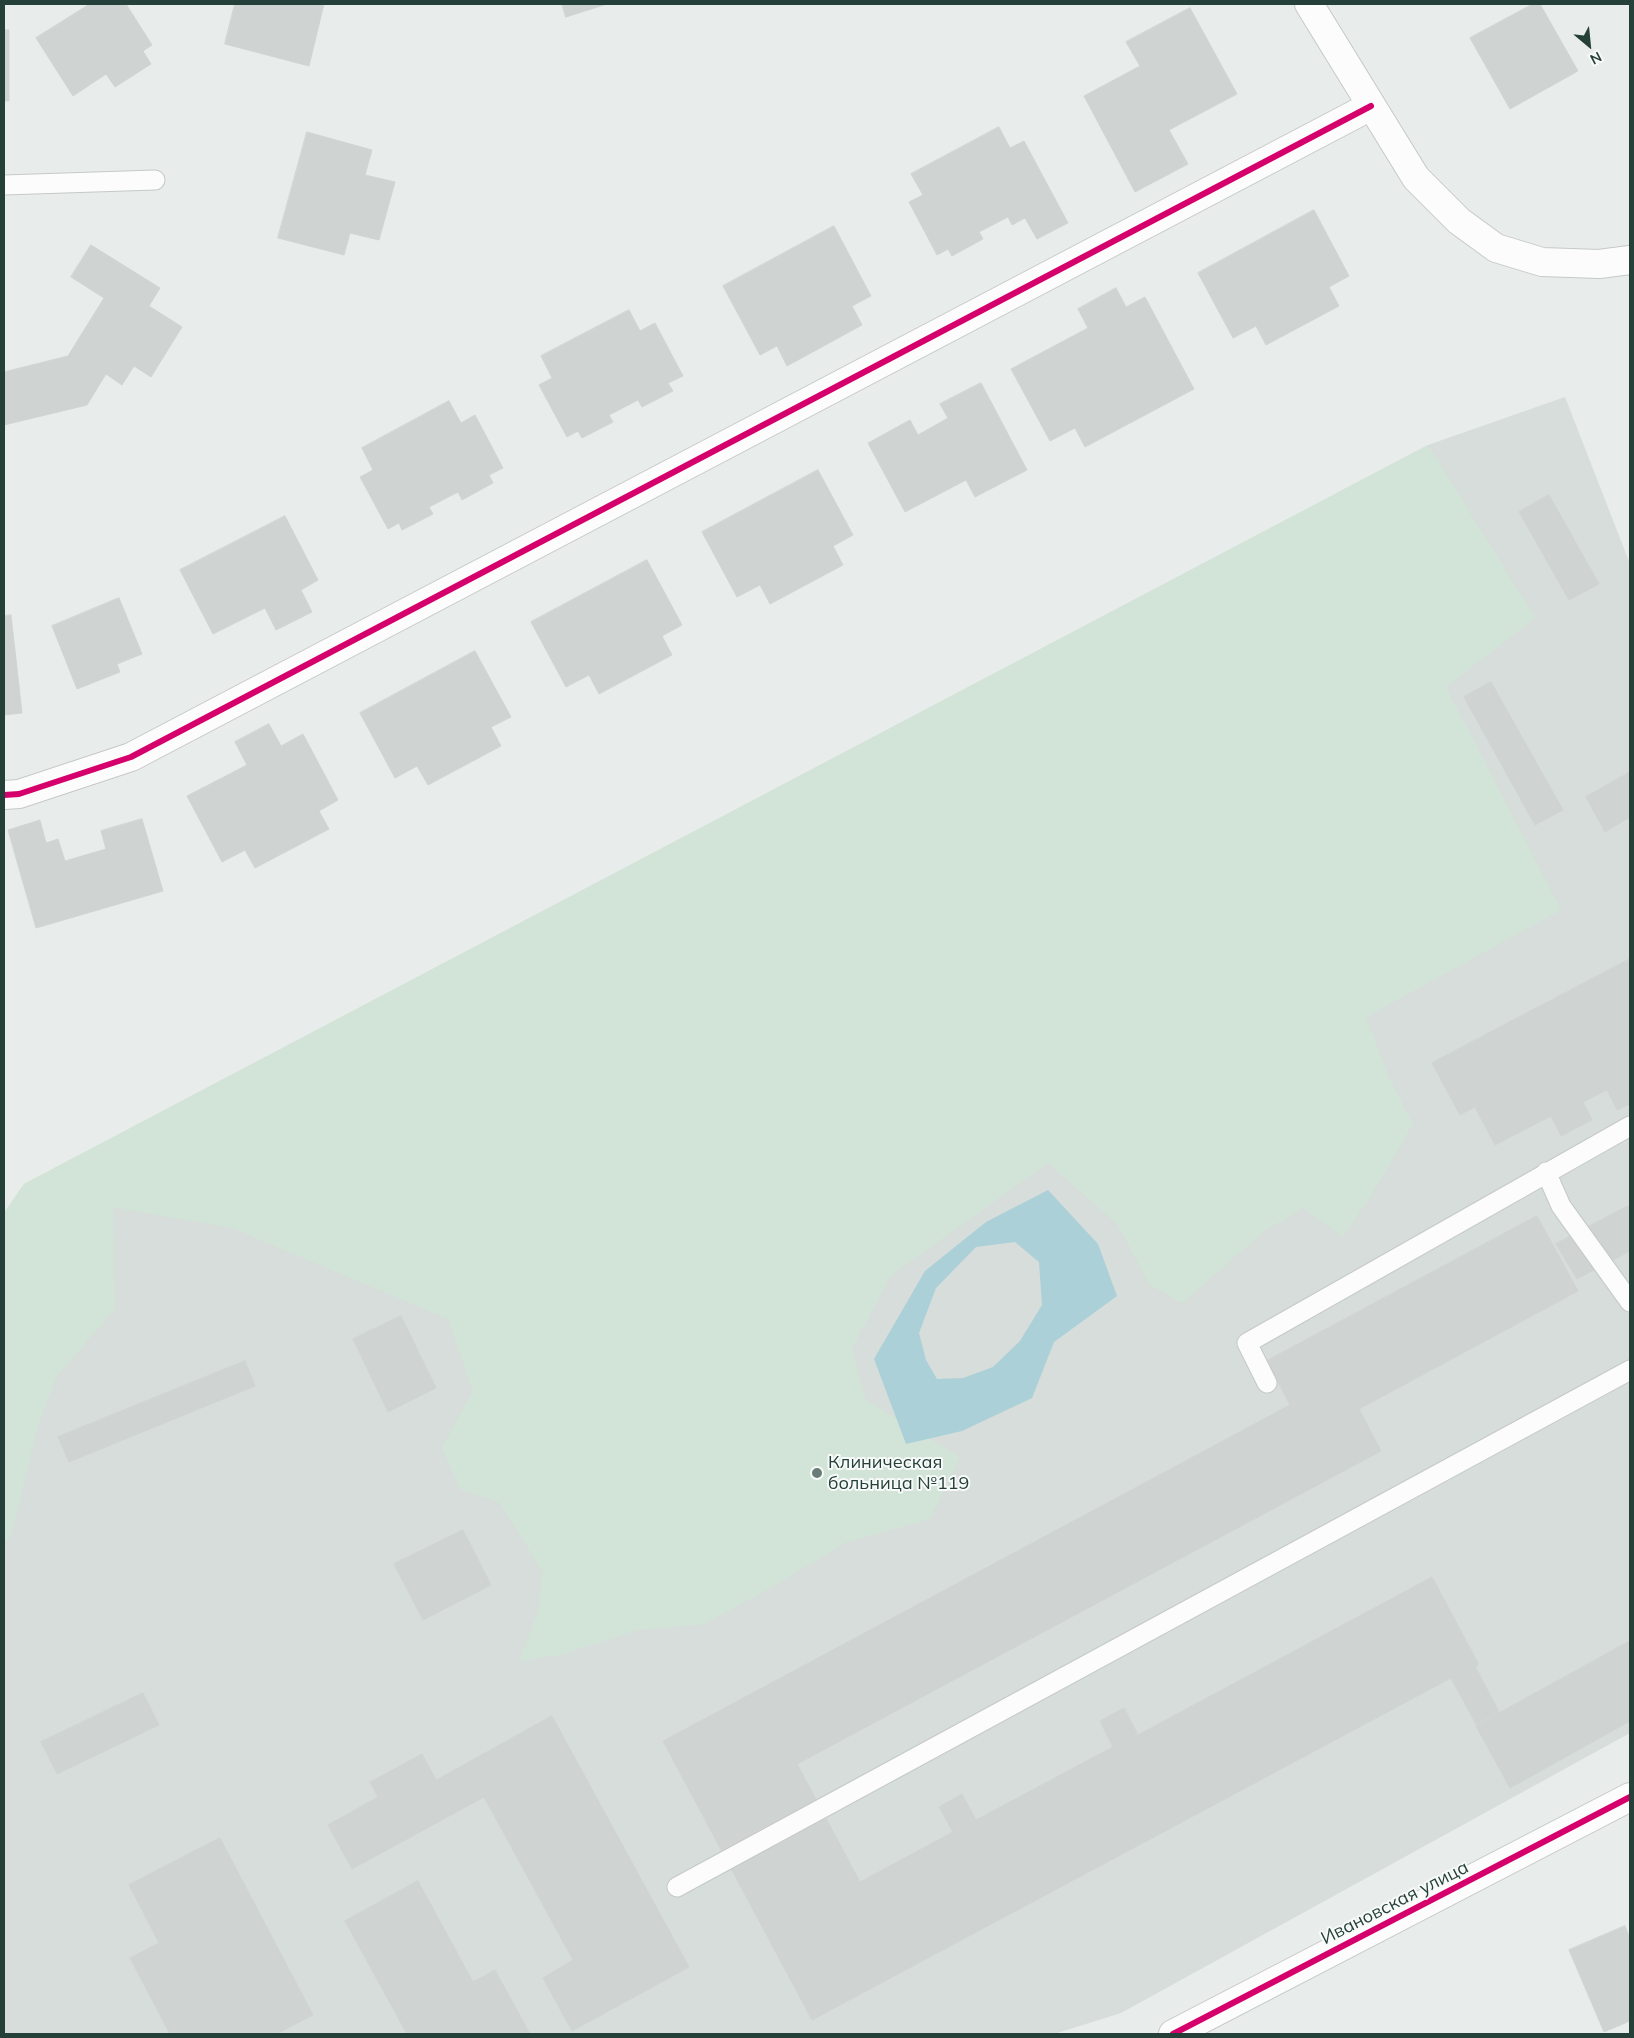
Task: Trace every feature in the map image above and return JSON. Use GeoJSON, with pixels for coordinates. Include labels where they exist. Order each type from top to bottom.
{"type":"FeatureCollection","features":[{"type":"Feature","properties":{"kind":"street"},"geometry":{"type":"LineString","coordinates":[[1309,4],[1416,178],[1459,220],[1496,248],[1542,262],[1599,264],[1630,260]]}},
{"type":"Feature","properties":{"kind":"street"},"geometry":{"type":"LineString","coordinates":[[4,795],[20,794],[131,757],[1371,106]]}},
{"type":"Feature","properties":{"kind":"street","name":"Ивановская улица"},"geometry":{"type":"LineString","coordinates":[[1173,2034],[1630,1797]]}},
{"type":"Feature","properties":{"kind":"lane"},"geometry":{"type":"LineString","coordinates":[[4,185],[155,180]]}},
{"type":"Feature","properties":{"kind":"lane"},"geometry":{"type":"LineString","coordinates":[[1267,1383],[1247,1343],[1630,1126]]}},
{"type":"Feature","properties":{"kind":"lane"},"geometry":{"type":"LineString","coordinates":[[1546,1172],[1561,1206],[1630,1302]]}},
{"type":"Feature","properties":{"kind":"lane"},"geometry":{"type":"LineString","coordinates":[[677,1887],[1630,1370]]}},
{"type":"Feature","properties":{"kind":"shaded area","name":"Клиническая больница №119"},"geometry":{"type":"Polygon","coordinates":[[[1565,397],[1630,564],[1630,1733],[1121,2013],[1054,2034],[4,2034],[4,1213],[24,1184],[1428,445],[1565,397]]]}},
{"type":"Feature","properties":{"kind":"green space"},"geometry":{"type":"Polygon","coordinates":[[[1428,445],[1535,618],[1446,687],[1561,910],[1366,1017],[1389,1077],[1413,1124],[1369,1199],[1343,1237],[1303,1208],[1263,1232],[1182,1303],[1150,1285],[1117,1224],[1048,1163],[890,1276],[852,1349],[866,1400],[960,1457],[930,1519],[845,1543],[772,1587],[704,1624],[638,1630],[560,1655],[519,1661],[539,1608],[542,1571],[500,1503],[460,1489],[442,1448],[473,1391],[448,1319],[232,1228],[113,1207],[115,1309],[56,1377],[38,1425],[11,1536],[4,1543],[4,1213],[24,1184],[1428,445]]]}},
{"type":"Feature","properties":{"kind":"water"},"geometry":{"type":"Polygon","coordinates":[[[1048,1190],[1098,1244],[1117,1296],[1054,1342],[1032,1398],[962,1431],[906,1444],[874,1359],[925,1271],[986,1222],[1048,1190]],[[1015,1242],[976,1247],[936,1288],[919,1333],[926,1360],[937,1379],[963,1378],[993,1367],[1020,1341],[1042,1305],[1039,1262],[1015,1242]]]}},
{"type":"Feature","properties":{"kind":"building"},"geometry":{"type":"Polygon","coordinates":[[[90,4],[126,4],[152,45],[143,51],[151,64],[115,87],[106,74],[73,96],[36,38],[90,4]]]}},
{"type":"Feature","properties":{"kind":"building"},"geometry":{"type":"Polygon","coordinates":[[[235,4],[324,4],[309,66],[225,44],[235,4]]]}},
{"type":"Feature","properties":{"kind":"building"},"geometry":{"type":"Polygon","coordinates":[[[562,4],[607,4],[566,17],[562,4]]]}},
{"type":"Feature","properties":{"kind":"building"},"geometry":{"type":"Polygon","coordinates":[[[1533,4],[1540,4],[1578,71],[1510,109],[1470,38],[1533,4]]]}},
{"type":"Feature","properties":{"kind":"building"},"geometry":{"type":"Polygon","coordinates":[[[1190,8],[1237,94],[1169,130],[1188,164],[1135,192],[1084,96],[1140,66],[1126,42],[1190,8]]]}},
{"type":"Feature","properties":{"kind":"building"},"geometry":{"type":"Polygon","coordinates":[[[4,30],[9,30],[9,101],[4,101],[4,30]]]}},
{"type":"Feature","properties":{"kind":"building"},"geometry":{"type":"Polygon","coordinates":[[[999,127],[1010,148],[1024,141],[1068,223],[1037,239],[1025,218],[1012,225],[1008,217],[979,232],[983,239],[952,256],[948,249],[937,255],[909,202],[923,195],[911,174],[999,127]]]}},
{"type":"Feature","properties":{"kind":"building"},"geometry":{"type":"Polygon","coordinates":[[[307,132],[372,150],[365,175],[395,182],[379,240],[350,233],[344,255],[278,238],[307,132]]]}},
{"type":"Feature","properties":{"kind":"building"},"geometry":{"type":"Polygon","coordinates":[[[1314,210],[1349,276],[1329,287],[1339,306],[1266,345],[1256,326],[1233,338],[1198,273],[1314,210]]]}},
{"type":"Feature","properties":{"kind":"building"},"geometry":{"type":"Polygon","coordinates":[[[834,226],[871,296],[852,306],[862,325],[787,366],[777,346],[760,355],[723,286],[834,226]]]}},
{"type":"Feature","properties":{"kind":"building"},"geometry":{"type":"Polygon","coordinates":[[[91,245],[160,288],[149,306],[182,327],[151,377],[134,366],[122,385],[106,374],[87,405],[4,425],[4,372],[68,356],[104,298],[71,277],[91,245]]]}},
{"type":"Feature","properties":{"kind":"building"},"geometry":{"type":"Polygon","coordinates":[[[1116,288],[1126,307],[1145,297],[1194,389],[1085,447],[1075,428],[1050,441],[1011,369],[1088,328],[1078,309],[1116,288]]]}},
{"type":"Feature","properties":{"kind":"building"},"geometry":{"type":"Polygon","coordinates":[[[629,310],[640,331],[655,323],[683,376],[668,383],[673,391],[642,407],[638,400],[609,415],[613,422],[582,438],[578,431],[567,437],[539,385],[552,378],[541,356],[629,310]]]}},
{"type":"Feature","properties":{"kind":"building"},"geometry":{"type":"Polygon","coordinates":[[[981,383],[1027,470],[975,497],[966,480],[905,512],[868,443],[910,420],[918,435],[948,418],[940,404],[981,383]]]}},
{"type":"Feature","properties":{"kind":"building"},"geometry":{"type":"Polygon","coordinates":[[[449,401],[461,423],[475,415],[503,468],[489,475],[493,483],[462,500],[458,492],[429,507],[433,514],[402,530],[399,523],[388,529],[360,477],[373,470],[362,448],[449,401]]]}},
{"type":"Feature","properties":{"kind":"building"},"geometry":{"type":"Polygon","coordinates":[[[818,470],[853,535],[833,546],[843,565],[770,604],[760,585],[737,597],[702,532],[818,470]]]}},
{"type":"Feature","properties":{"kind":"building"},"geometry":{"type":"Polygon","coordinates":[[[1549,495],[1599,584],[1569,600],[1519,512],[1549,495]]]}},
{"type":"Feature","properties":{"kind":"building"},"geometry":{"type":"Polygon","coordinates":[[[285,516],[318,580],[301,590],[312,612],[276,630],[265,608],[213,634],[180,570],[285,516]]]}},
{"type":"Feature","properties":{"kind":"building"},"geometry":{"type":"Polygon","coordinates":[[[647,560],[682,625],[662,636],[672,655],[599,694],[589,675],[566,687],[531,622],[647,560]]]}},
{"type":"Feature","properties":{"kind":"building"},"geometry":{"type":"Polygon","coordinates":[[[119,598],[142,654],[117,664],[120,672],[77,689],[52,626],[119,598]]]}},
{"type":"Feature","properties":{"kind":"building"},"geometry":{"type":"Polygon","coordinates":[[[11,615],[22,713],[4,715],[4,616],[11,615]]]}},
{"type":"Feature","properties":{"kind":"building"},"geometry":{"type":"Polygon","coordinates":[[[475,651],[511,717],[491,727],[501,746],[428,785],[417,766],[395,778],[360,713],[475,651]]]}},
{"type":"Feature","properties":{"kind":"building"},"geometry":{"type":"Polygon","coordinates":[[[1491,682],[1563,810],[1535,825],[1464,697],[1491,682]]]}},
{"type":"Feature","properties":{"kind":"building"},"geometry":{"type":"Polygon","coordinates":[[[269,724],[281,746],[303,734],[338,800],[319,811],[329,829],[255,868],[245,850],[222,862],[187,796],[247,765],[235,742],[269,724]]]}},
{"type":"Feature","properties":{"kind":"building"},"geometry":{"type":"Polygon","coordinates":[[[1630,772],[1630,817],[1605,832],[1586,797],[1630,772]]]}},
{"type":"Feature","properties":{"kind":"building"},"geometry":{"type":"Polygon","coordinates":[[[142,819],[163,891],[36,928],[8,830],[40,820],[46,843],[58,839],[65,861],[106,849],[101,831],[142,819]]]}},
{"type":"Feature","properties":{"kind":"building"},"geometry":{"type":"Polygon","coordinates":[[[1630,959],[1630,1104],[1617,1110],[1607,1090],[1583,1102],[1592,1120],[1561,1136],[1551,1116],[1495,1145],[1475,1107],[1460,1115],[1432,1063],[1630,959]]]}},
{"type":"Feature","properties":{"kind":"building"},"geometry":{"type":"Polygon","coordinates":[[[1628,1206],[1630,1207],[1630,1251],[1577,1279],[1556,1244],[1628,1206]]]}},
{"type":"Feature","properties":{"kind":"building"},"geometry":{"type":"Polygon","coordinates":[[[1537,1216],[1578,1291],[1359,1409],[1381,1451],[797,1764],[860,1882],[953,1832],[939,1807],[962,1794],[976,1820],[1113,1747],[1100,1721],[1124,1708],[1138,1735],[1432,1577],[1478,1663],[1476,1668],[1499,1712],[1476,1724],[1451,1678],[812,2020],[663,1741],[1290,1405],[1267,1361],[1537,1216]]]}},
{"type":"Feature","properties":{"kind":"building"},"geometry":{"type":"Polygon","coordinates":[[[401,1316],[436,1388],[388,1412],[353,1339],[401,1316]]]}},
{"type":"Feature","properties":{"kind":"building"},"geometry":{"type":"Polygon","coordinates":[[[245,1361],[255,1386],[69,1462],[58,1437],[245,1361]]]}},
{"type":"Feature","properties":{"kind":"building"},"geometry":{"type":"Polygon","coordinates":[[[463,1530],[491,1585],[423,1620],[394,1564],[463,1530]]]}},
{"type":"Feature","properties":{"kind":"building"},"geometry":{"type":"Polygon","coordinates":[[[1630,1641],[1630,1721],[1510,1788],[1476,1726],[1630,1641]]]}},
{"type":"Feature","properties":{"kind":"building"},"geometry":{"type":"Polygon","coordinates":[[[143,1693],[159,1725],[57,1774],[41,1742],[143,1693]]]}},
{"type":"Feature","properties":{"kind":"building"},"geometry":{"type":"Polygon","coordinates":[[[552,1716],[689,1967],[572,2031],[543,1978],[573,1960],[484,1797],[352,1869],[328,1825],[378,1797],[370,1782],[422,1754],[436,1780],[552,1716]]]}},
{"type":"Feature","properties":{"kind":"building"},"geometry":{"type":"Polygon","coordinates":[[[220,1838],[313,2015],[276,2034],[170,2034],[130,1958],[159,1943],[129,1885],[220,1838]]]}},
{"type":"Feature","properties":{"kind":"building"},"geometry":{"type":"Polygon","coordinates":[[[418,1881],[473,1982],[495,1970],[530,2034],[407,2034],[345,1921],[418,1881]]]}},
{"type":"Feature","properties":{"kind":"building"},"geometry":{"type":"Polygon","coordinates":[[[1625,1926],[1630,1939],[1630,2021],[1604,2032],[1569,1950],[1625,1926]]]}},
{"type":"Feature","properties":{"kind":"cycle path"},"geometry":{"type":"LineString","coordinates":[[4,795],[19,794],[131,757],[1371,106]]}},
{"type":"Feature","properties":{"kind":"cycle path"},"geometry":{"type":"LineString","coordinates":[[1173,2034],[1630,1797]]}},
{"type":"Feature","properties":{"kind":"place","name":"Клиническая больница №119"},"geometry":{"type":"Point","coordinates":[817,1473]}}]}
